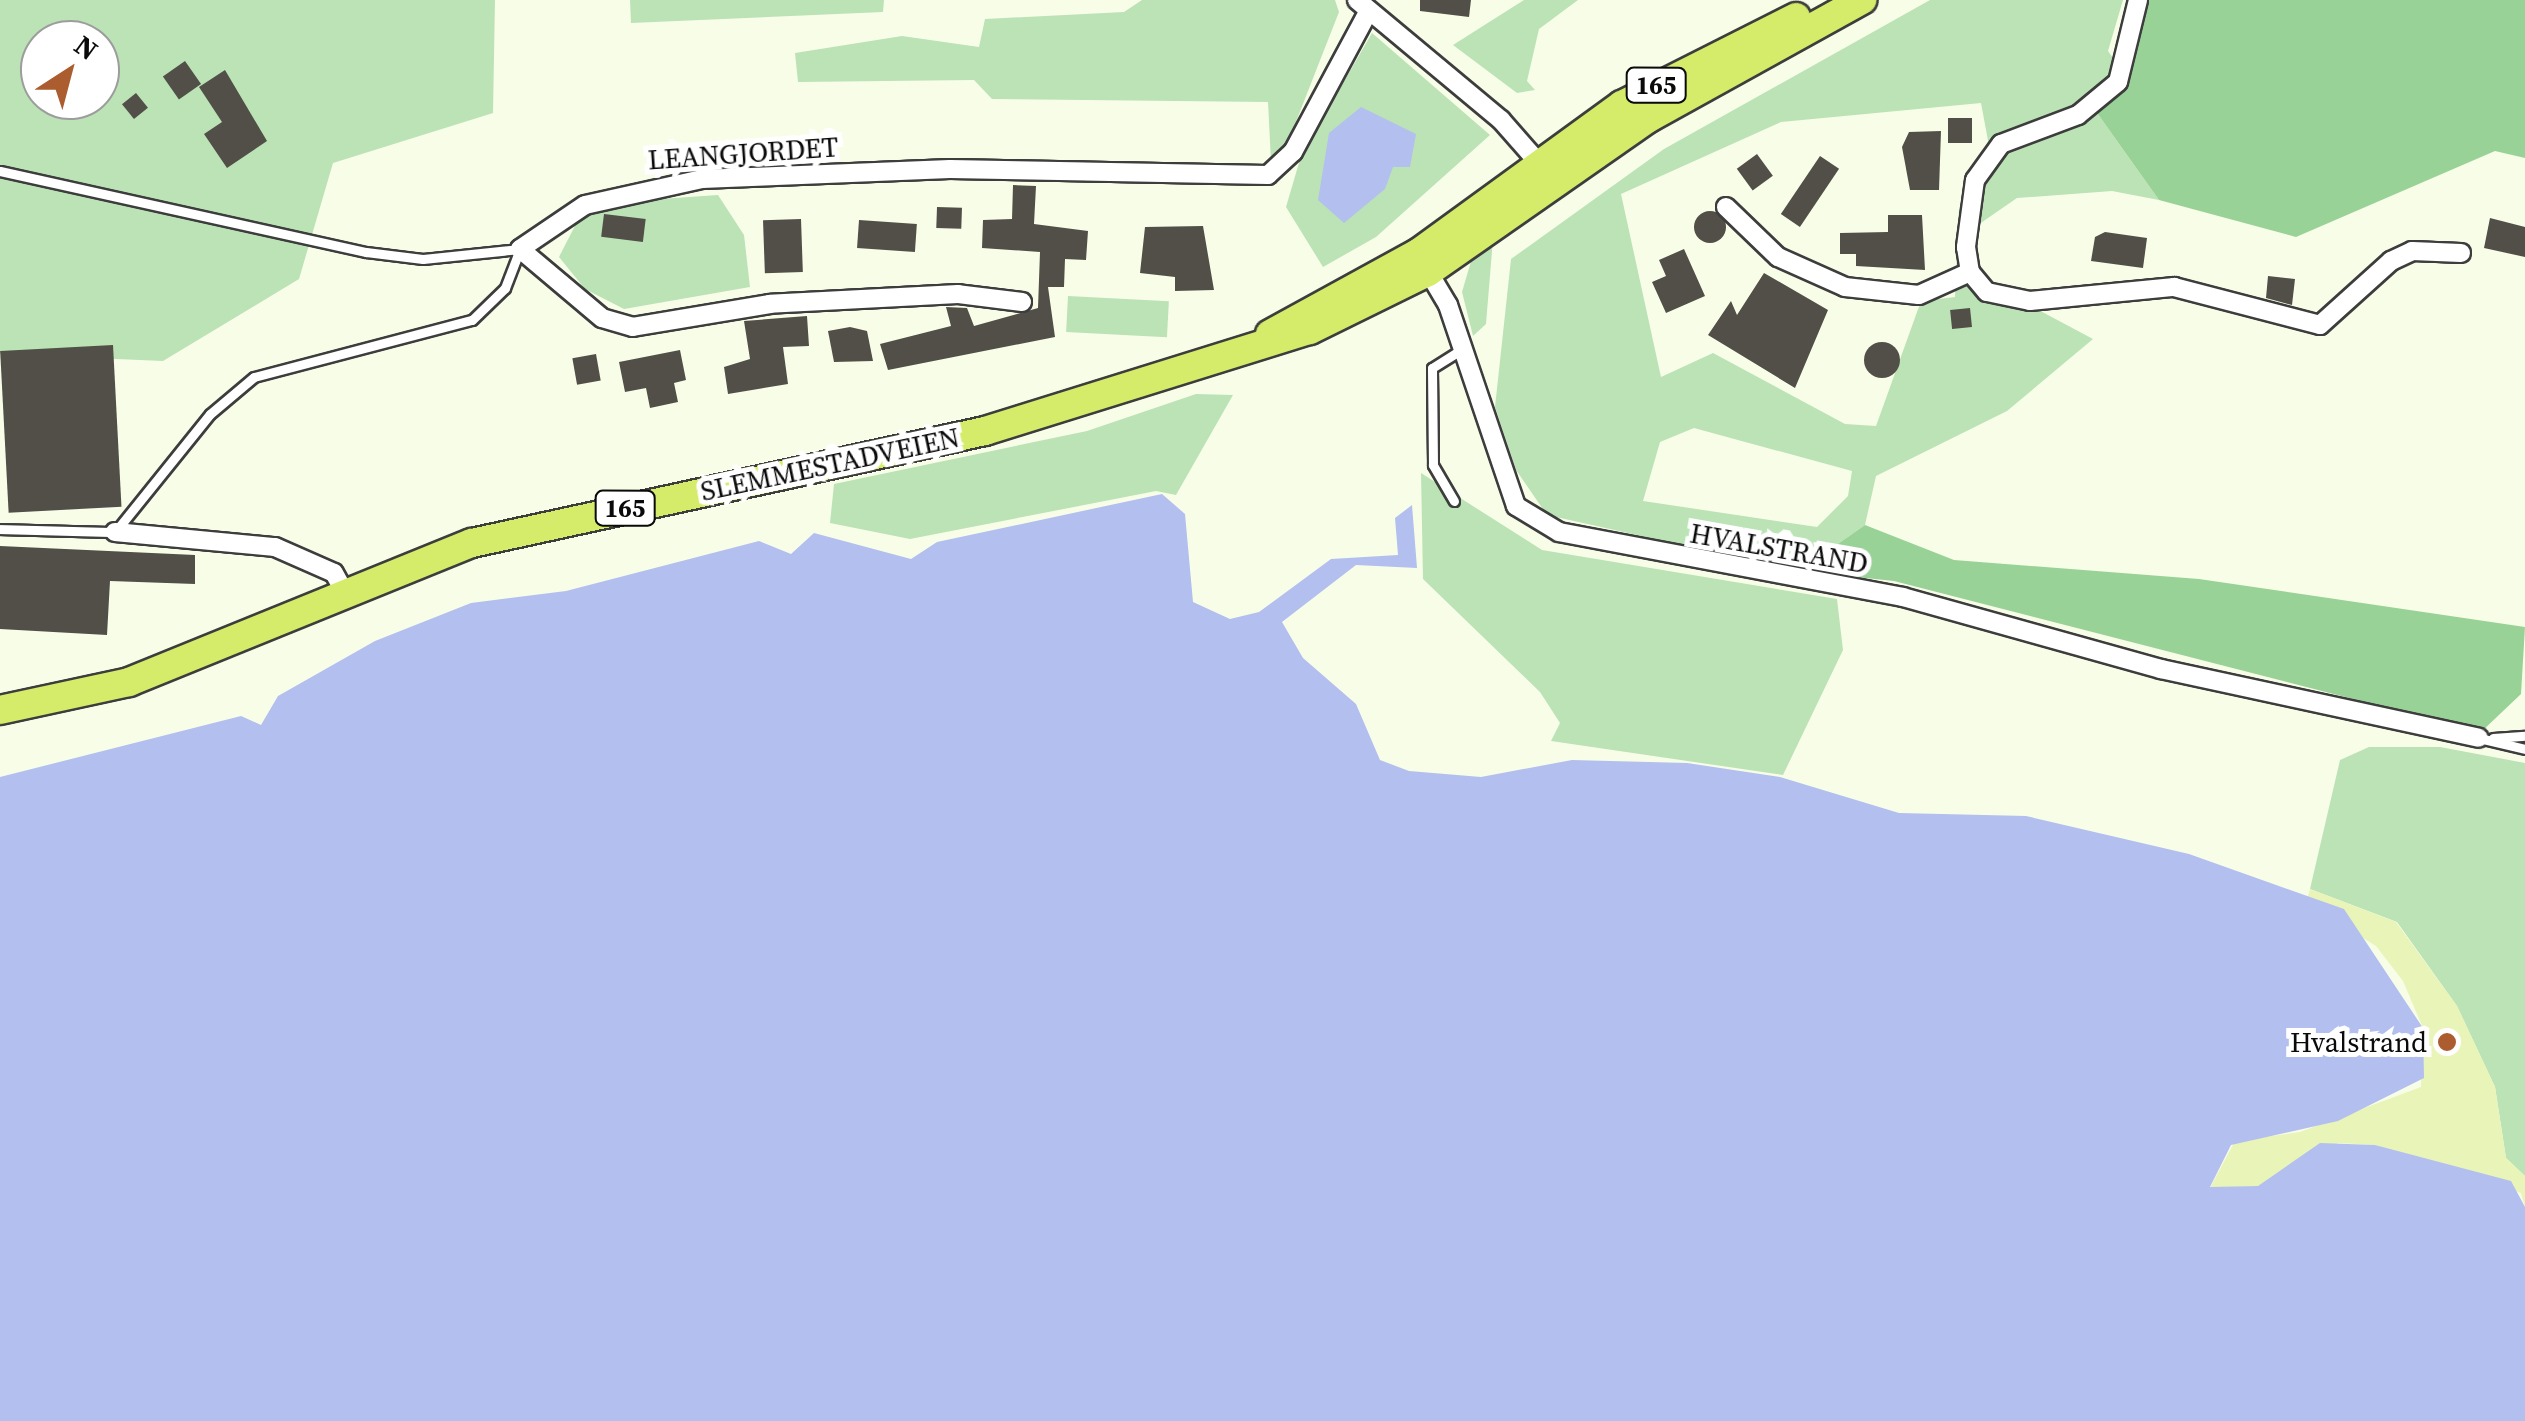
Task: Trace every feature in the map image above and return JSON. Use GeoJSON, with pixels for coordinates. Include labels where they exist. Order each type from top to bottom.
{"type":"FeatureCollection","features":[{"type":"Feature","properties":{"kind":"main road","name":"SLEMMESTADVEIEN"},"geometry":{"type":"LineString","coordinates":[[0,710],[129,682],[343,589],[472,543],[985,430],[1261,341],[1423,263],[1548,173],[1674,74],[1830,0]]}},
{"type":"Feature","properties":{"kind":"main road","name":"SLEMMESTADVEIEN"},"geometry":{"type":"LineString","coordinates":[[1548,173],[1862,0]]}},
{"type":"Feature","properties":{"kind":"street"},"geometry":{"type":"LineString","coordinates":[[1970,272],[1966,208],[1988,157],[2101,101],[2132,51],[2138,0]]}},
{"type":"Feature","properties":{"kind":"street"},"geometry":{"type":"LineString","coordinates":[[1362,7],[1501,120],[1548,173]]}},
{"type":"Feature","properties":{"kind":"street","name":"LEANGJORDET"},"geometry":{"type":"LineString","coordinates":[[520,248],[585,205],[686,181],[950,169],[1268,176],[1293,152],[1362,7]]}},
{"type":"Feature","properties":{"kind":"street"},"geometry":{"type":"LineString","coordinates":[[1726,207],[1778,257],[1845,287],[1919,295],[1970,272]]}},
{"type":"Feature","properties":{"kind":"street"},"geometry":{"type":"LineString","coordinates":[[520,248],[602,318],[632,327],[770,304],[958,294],[1022,302]]}},
{"type":"Feature","properties":{"kind":"street"},"geometry":{"type":"LineString","coordinates":[[1970,272],[2010,300],[2174,287],[2320,324],[2391,262],[2412,251],[2461,253]]}},
{"type":"Feature","properties":{"kind":"street","name":"HVALSTRAND"},"geometry":{"type":"LineString","coordinates":[[1423,263],[1464,348],[1516,506],[1559,532],[1903,597],[2161,669],[2479,738]]}},
{"type":"Feature","properties":{"kind":"street"},"geometry":{"type":"LineString","coordinates":[[115,532],[275,547],[334,573],[343,589]]}},
{"type":"Feature","properties":{"kind":"lane"},"geometry":{"type":"LineString","coordinates":[[0,171],[366,252],[423,259],[520,248],[505,288],[472,320],[254,378],[210,414],[115,532],[0,530]]}},
{"type":"Feature","properties":{"kind":"lane"},"geometry":{"type":"LineString","coordinates":[[1454,501],[1433,465],[1432,368],[1464,348]]}},
{"type":"Feature","properties":{"kind":"lane"},"geometry":{"type":"LineString","coordinates":[[2479,738],[2525,736]]}},
{"type":"Feature","properties":{"kind":"lane"},"geometry":{"type":"LineString","coordinates":[[2479,738],[2525,749]]}},
{"type":"Feature","properties":{"kind":"shaded area"},"geometry":{"type":"Polygon","coordinates":[[[0,0],[495,0],[493,113],[333,163],[299,279],[163,361],[0,354],[0,0]]]}},
{"type":"Feature","properties":{"kind":"shaded area"},"geometry":{"type":"Polygon","coordinates":[[[630,0],[884,0],[883,12],[631,23],[630,0]]]}},
{"type":"Feature","properties":{"kind":"shaded area"},"geometry":{"type":"Polygon","coordinates":[[[1142,0],[1335,0],[1339,12],[1288,142],[1271,162],[1268,102],[992,99],[974,80],[798,82],[795,53],[902,36],[979,47],[985,19],[1124,12],[1142,0]]]}},
{"type":"Feature","properties":{"kind":"shaded area"},"geometry":{"type":"Polygon","coordinates":[[[1524,0],[1578,0],[1539,29],[1527,81],[1535,90],[1517,93],[1453,45],[1524,0]]]}},
{"type":"Feature","properties":{"kind":"shaded area"},"geometry":{"type":"Polygon","coordinates":[[[1930,0],[2123,0],[2108,51],[2128,79],[2095,110],[2159,200],[2112,191],[2017,198],[1972,229],[1973,257],[1990,284],[2093,339],[2007,411],[1876,476],[1865,525],[1799,571],[1547,515],[1516,470],[1495,407],[1511,259],[1664,149],[1930,0]],[[1981,103],[1781,122],[1621,194],[1661,377],[1713,353],[1845,424],[1876,426],[1921,301],[1955,297],[1959,208],[1989,146],[1981,103]],[[1694,428],[1660,442],[1643,501],[1817,527],[1848,496],[1852,471],[1694,428]]]}},
{"type":"Feature","properties":{"kind":"shaded area"},"geometry":{"type":"Polygon","coordinates":[[[2138,0],[2525,0],[2525,158],[2495,151],[2296,237],[2159,200],[2095,110],[2128,78],[2138,0]]]}},
{"type":"Feature","properties":{"kind":"shaded area"},"geometry":{"type":"Polygon","coordinates":[[[1372,33],[1490,135],[1376,237],[1323,267],[1286,207],[1301,156],[1372,33]]]}},
{"type":"Feature","properties":{"kind":"shaded area"},"geometry":{"type":"Polygon","coordinates":[[[718,195],[744,235],[750,287],[624,309],[585,289],[559,257],[579,218],[617,202],[718,195]]]}},
{"type":"Feature","properties":{"kind":"shaded area"},"geometry":{"type":"Polygon","coordinates":[[[1493,239],[1486,324],[1473,336],[1462,292],[1472,258],[1493,239]]]}},
{"type":"Feature","properties":{"kind":"shaded area"},"geometry":{"type":"Polygon","coordinates":[[[1068,296],[1169,301],[1167,337],[1066,332],[1068,296]]]}},
{"type":"Feature","properties":{"kind":"shaded area"},"geometry":{"type":"Polygon","coordinates":[[[1196,394],[1233,395],[1176,495],[1156,491],[910,539],[830,523],[834,484],[1087,431],[1196,394]]]}},
{"type":"Feature","properties":{"kind":"shaded area"},"geometry":{"type":"Polygon","coordinates":[[[1421,473],[1542,550],[1837,599],[1843,650],[1783,775],[1551,741],[1560,723],[1540,692],[1423,579],[1421,473]]]}},
{"type":"Feature","properties":{"kind":"shaded area"},"geometry":{"type":"Polygon","coordinates":[[[1865,525],[1954,560],[2199,579],[2525,627],[2521,694],[2481,732],[1894,581],[1799,571],[1865,525]]]}},
{"type":"Feature","properties":{"kind":"shaded area"},"geometry":{"type":"Polygon","coordinates":[[[2369,747],[2440,747],[2525,763],[2525,1176],[2506,1158],[2495,1087],[2457,1006],[2397,922],[2310,889],[2340,760],[2369,747]]]}},
{"type":"Feature","properties":{"kind":"sand","name":"Hvalstrand"},"geometry":{"type":"Polygon","coordinates":[[[2310,889],[2396,922],[2457,1006],[2495,1087],[2506,1158],[2525,1176],[2525,1207],[2521,1193],[2375,1145],[2338,1143],[2258,1186],[2210,1188],[2235,1141],[2300,1132],[2421,1087],[2423,1028],[2403,981],[2376,946],[2306,903],[2310,889]]]}},
{"type":"Feature","properties":{"kind":"water"},"geometry":{"type":"Polygon","coordinates":[[[1361,107],[1416,134],[1410,167],[1393,167],[1385,189],[1344,223],[1318,200],[1329,133],[1361,107]]]}},
{"type":"Feature","properties":{"kind":"water"},"geometry":{"type":"Polygon","coordinates":[[[1162,494],[1185,514],[1193,602],[1230,619],[1259,612],[1331,559],[1398,555],[1395,518],[1412,505],[1417,568],[1356,565],[1282,622],[1303,658],[1356,704],[1380,760],[1409,771],[1481,777],[1572,760],[1687,763],[1780,777],[1899,813],[2026,816],[2189,854],[2344,909],[2423,1028],[2424,1078],[2338,1121],[2231,1145],[2210,1187],[2258,1186],[2320,1143],[2375,1145],[2511,1181],[2525,1207],[2525,1421],[0,1421],[0,777],[241,716],[261,725],[278,696],[375,641],[471,603],[566,591],[759,541],[791,554],[814,533],[911,559],[937,542],[1162,494]]]}},
{"type":"Feature","properties":{"kind":"building"},"geometry":{"type":"Polygon","coordinates":[[[1420,0],[1471,0],[1469,17],[1420,11],[1420,0]]]}},
{"type":"Feature","properties":{"kind":"building"},"geometry":{"type":"Polygon","coordinates":[[[185,61],[201,84],[179,99],[163,76],[185,61]]]}},
{"type":"Feature","properties":{"kind":"building"},"geometry":{"type":"Polygon","coordinates":[[[225,70],[267,141],[227,168],[204,134],[222,122],[199,87],[225,70]]]}},
{"type":"Feature","properties":{"kind":"building"},"geometry":{"type":"Polygon","coordinates":[[[136,93],[148,108],[134,119],[122,104],[136,93]]]}},
{"type":"Feature","properties":{"kind":"building"},"geometry":{"type":"Polygon","coordinates":[[[1948,118],[1972,118],[1972,143],[1948,143],[1948,118]]]}},
{"type":"Feature","properties":{"kind":"building"},"geometry":{"type":"Polygon","coordinates":[[[1941,131],[1939,190],[1910,190],[1902,147],[1909,132],[1941,131]]]}},
{"type":"Feature","properties":{"kind":"building"},"geometry":{"type":"Polygon","coordinates":[[[1757,154],[1773,176],[1753,191],[1737,169],[1757,154]]]}},
{"type":"Feature","properties":{"kind":"building"},"geometry":{"type":"Polygon","coordinates":[[[1820,156],[1839,169],[1800,227],[1781,214],[1820,156]]]}},
{"type":"Feature","properties":{"kind":"building"},"geometry":{"type":"Polygon","coordinates":[[[1013,185],[1036,186],[1034,224],[1088,231],[1086,260],[1065,259],[1064,287],[1048,287],[1055,337],[888,370],[880,344],[951,326],[946,307],[967,308],[974,326],[1038,308],[1040,252],[982,248],[983,220],[1012,219],[1013,185]]]}},
{"type":"Feature","properties":{"kind":"building"},"geometry":{"type":"Polygon","coordinates":[[[937,207],[962,208],[961,229],[936,228],[937,207]]]}},
{"type":"Feature","properties":{"kind":"building"},"geometry":{"type":"Polygon","coordinates":[[[1710,211],[1721,216],[1726,227],[1721,238],[1710,243],[1699,238],[1694,227],[1699,216],[1710,211]]]}},
{"type":"Feature","properties":{"kind":"building"},"geometry":{"type":"Polygon","coordinates":[[[604,214],[646,219],[643,242],[601,237],[604,214]]]}},
{"type":"Feature","properties":{"kind":"building"},"geometry":{"type":"Polygon","coordinates":[[[1888,215],[1922,215],[1925,270],[1856,266],[1856,254],[1840,254],[1840,233],[1888,232],[1888,215]]]}},
{"type":"Feature","properties":{"kind":"building"},"geometry":{"type":"Polygon","coordinates":[[[2490,218],[2525,227],[2525,257],[2484,248],[2490,218]]]}},
{"type":"Feature","properties":{"kind":"building"},"geometry":{"type":"Polygon","coordinates":[[[801,219],[803,272],[765,273],[763,220],[801,219]]]}},
{"type":"Feature","properties":{"kind":"building"},"geometry":{"type":"Polygon","coordinates":[[[859,220],[917,224],[915,252],[857,248],[859,220]]]}},
{"type":"Feature","properties":{"kind":"building"},"geometry":{"type":"Polygon","coordinates":[[[1203,226],[1214,290],[1175,291],[1175,277],[1140,273],[1145,227],[1203,226]]]}},
{"type":"Feature","properties":{"kind":"building"},"geometry":{"type":"Polygon","coordinates":[[[2105,232],[2147,238],[2143,268],[2091,261],[2095,237],[2105,232]]]}},
{"type":"Feature","properties":{"kind":"building"},"geometry":{"type":"Polygon","coordinates":[[[1684,249],[1705,296],[1666,313],[1652,282],[1666,276],[1659,260],[1684,249]]]}},
{"type":"Feature","properties":{"kind":"building"},"geometry":{"type":"Polygon","coordinates":[[[1764,273],[1828,310],[1795,388],[1708,335],[1731,301],[1737,315],[1764,273]]]}},
{"type":"Feature","properties":{"kind":"building"},"geometry":{"type":"Polygon","coordinates":[[[2268,276],[2295,279],[2292,305],[2266,298],[2268,276]]]}},
{"type":"Feature","properties":{"kind":"building"},"geometry":{"type":"Polygon","coordinates":[[[1970,308],[1972,327],[1952,329],[1950,310],[1970,308]]]}},
{"type":"Feature","properties":{"kind":"building"},"geometry":{"type":"Polygon","coordinates":[[[807,316],[809,346],[783,347],[788,384],[728,394],[724,367],[750,359],[744,321],[807,316]]]}},
{"type":"Feature","properties":{"kind":"building"},"geometry":{"type":"Polygon","coordinates":[[[850,327],[867,331],[873,361],[834,362],[828,331],[850,327]]]}},
{"type":"Feature","properties":{"kind":"building"},"geometry":{"type":"Polygon","coordinates":[[[1882,342],[1895,347],[1900,360],[1895,373],[1882,378],[1869,373],[1864,360],[1869,347],[1882,342]]]}},
{"type":"Feature","properties":{"kind":"building"},"geometry":{"type":"Polygon","coordinates":[[[113,345],[121,507],[9,513],[0,351],[113,345]]]}},
{"type":"Feature","properties":{"kind":"building"},"geometry":{"type":"Polygon","coordinates":[[[680,350],[686,380],[674,383],[678,402],[650,408],[646,388],[625,392],[619,362],[680,350]]]}},
{"type":"Feature","properties":{"kind":"building"},"geometry":{"type":"Polygon","coordinates":[[[596,354],[601,381],[577,385],[572,358],[596,354]]]}},
{"type":"Feature","properties":{"kind":"building"},"geometry":{"type":"Polygon","coordinates":[[[0,546],[195,555],[195,584],[110,581],[107,635],[0,629],[0,546]]]}},
{"type":"Feature","properties":{"kind":"place","name":"Hvalstrand"},"geometry":{"type":"Point","coordinates":[2447,1042]}}]}
